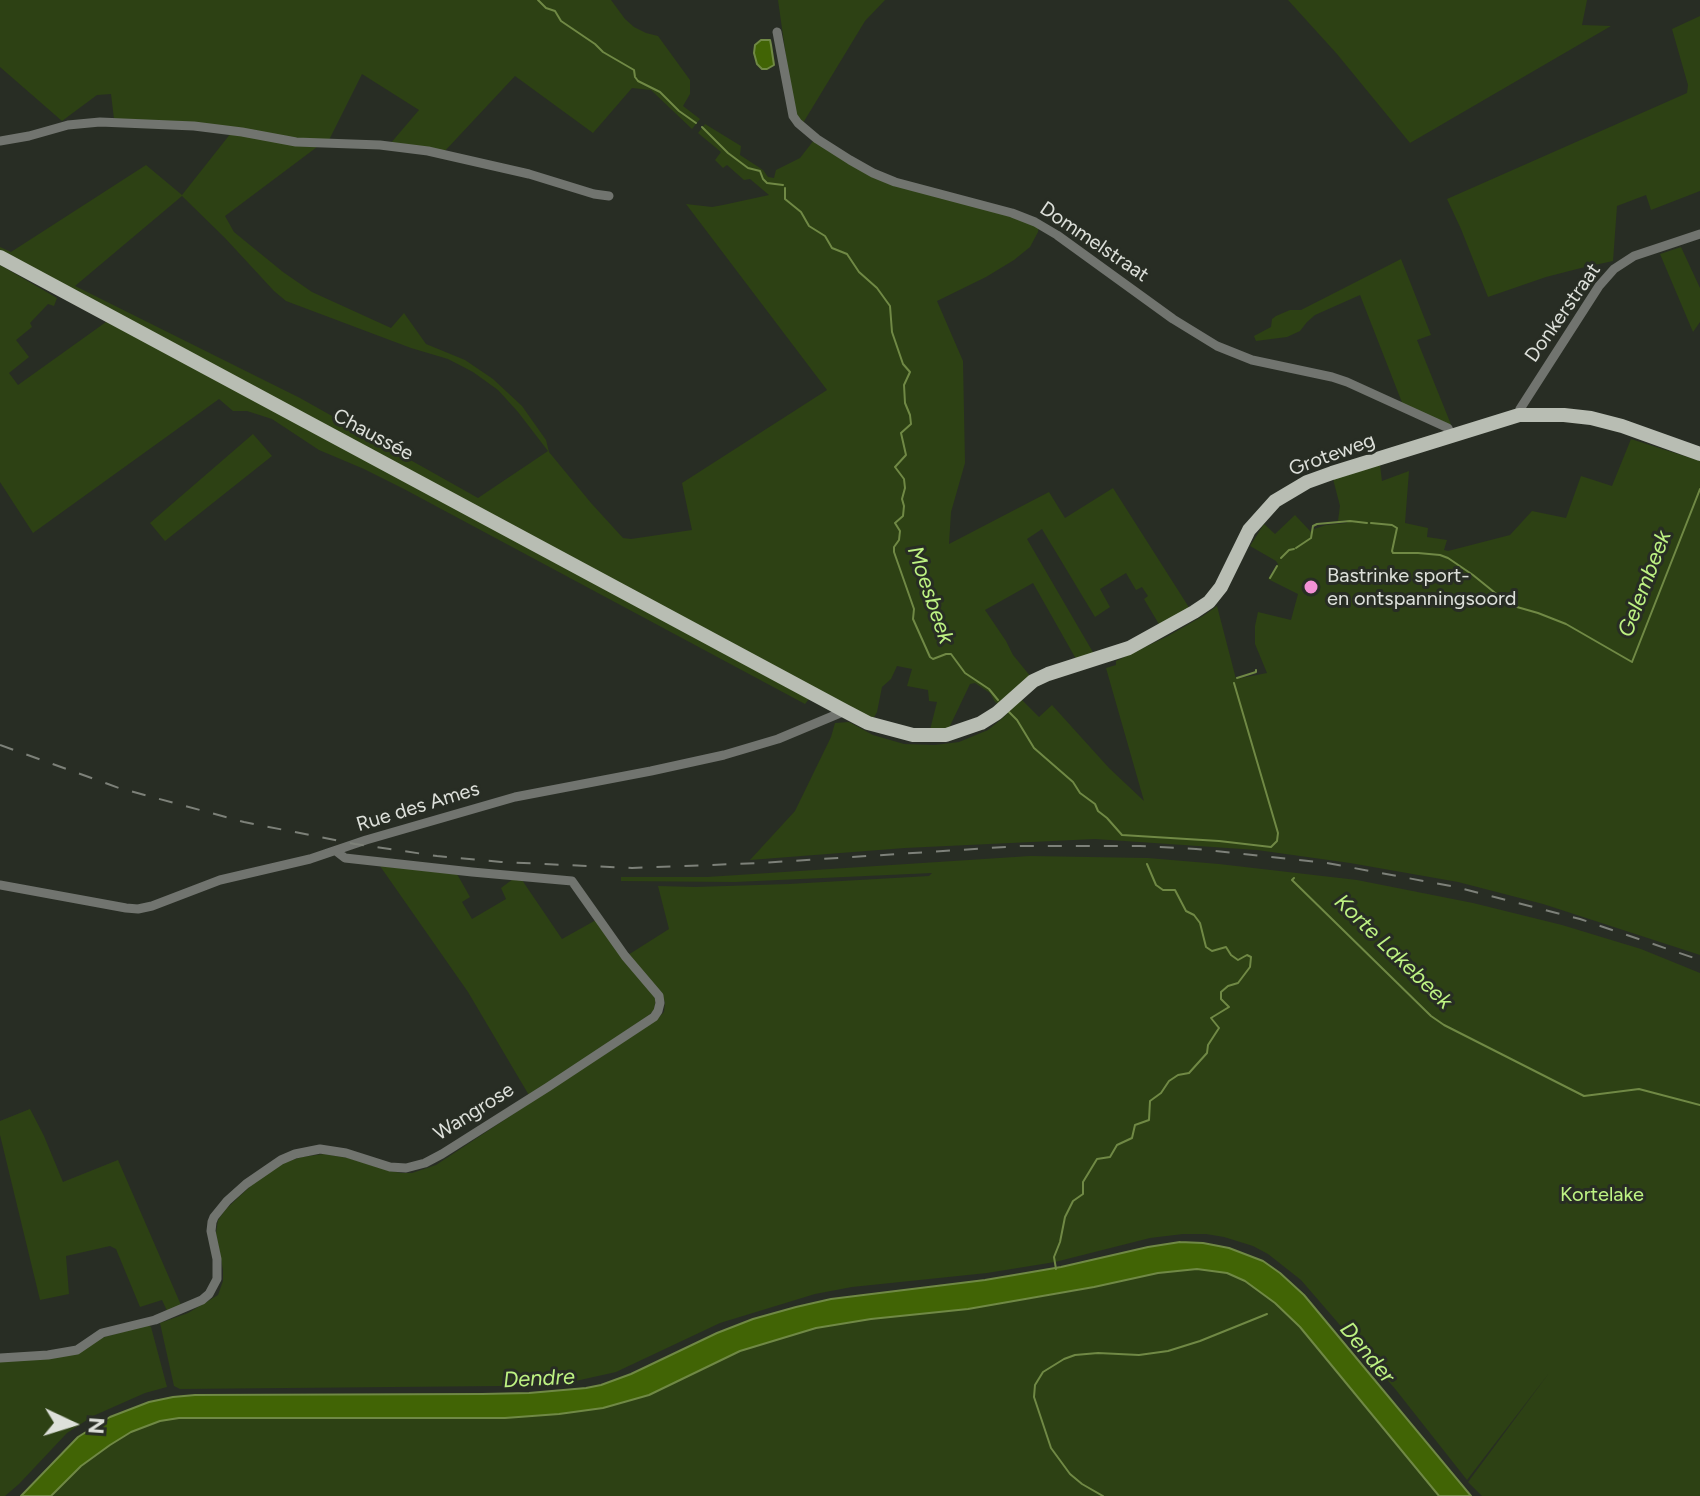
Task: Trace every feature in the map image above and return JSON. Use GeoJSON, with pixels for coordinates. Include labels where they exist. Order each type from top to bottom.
{"type":"FeatureCollection","features":[{"type":"Feature","properties":{"kind":"main road","name":"Chaussée"},"geometry":{"type":"LineString","coordinates":[[0,257],[845,711]]}},
{"type":"Feature","properties":{"kind":"main road","name":"Groteweg"},"geometry":{"type":"LineString","coordinates":[[845,711],[868,723],[913,735],[955,733],[981,723],[1033,681],[1129,648],[1202,607],[1221,587],[1256,521],[1288,492],[1332,473],[1451,435],[1519,415],[1564,415],[1622,426],[1700,454]]}},
{"type":"Feature","properties":{"kind":"street","name":"Dommelstraat"},"geometry":{"type":"LineString","coordinates":[[777,32],[793,116],[817,139],[850,160],[895,182],[1035,222],[1173,319],[1217,346],[1252,360],[1347,382],[1448,428],[1451,435]]}},
{"type":"Feature","properties":{"kind":"street"},"geometry":{"type":"LineString","coordinates":[[0,141],[68,125],[100,122],[194,126],[296,142],[380,145],[428,151],[609,196]]}},
{"type":"Feature","properties":{"kind":"street","name":"Donkerstraat"},"geometry":{"type":"LineString","coordinates":[[1519,415],[1599,286],[1614,269],[1634,256],[1700,234]]}},
{"type":"Feature","properties":{"kind":"street","name":"Rue des Ames"},"geometry":{"type":"LineString","coordinates":[[0,885],[138,909],[220,880],[310,859],[515,797],[724,755],[778,739],[845,711]]}},
{"type":"Feature","properties":{"kind":"street","name":"Wangrose"},"geometry":{"type":"LineString","coordinates":[[0,1358],[77,1350],[102,1333],[155,1320],[202,1300],[217,1279],[217,1259],[211,1231],[214,1217],[246,1184],[281,1160],[320,1149],[346,1153],[390,1167],[406,1168],[425,1163],[548,1087],[654,1017],[658,1011],[659,996],[625,956],[572,881],[345,858],[336,851]]}},
{"type":"Feature","properties":{"kind":"green space"},"geometry":{"type":"Polygon","coordinates":[[[0,0],[611,0],[634,27],[658,36],[690,80],[690,94],[683,106],[700,119],[692,129],[651,90],[632,88],[593,133],[515,76],[443,153],[390,144],[419,110],[362,74],[328,142],[114,119],[111,94],[97,95],[62,121],[0,67],[0,0]]]}},
{"type":"Feature","properties":{"kind":"green space"},"geometry":{"type":"Polygon","coordinates":[[[778,0],[885,0],[865,21],[803,123],[792,99],[778,0]]]}},
{"type":"Feature","properties":{"kind":"green space"},"geometry":{"type":"Polygon","coordinates":[[[1288,0],[1587,0],[1582,25],[1611,26],[1410,143],[1288,0]]]}},
{"type":"Feature","properties":{"kind":"green space"},"geometry":{"type":"Polygon","coordinates":[[[1700,16],[1700,191],[1651,210],[1646,195],[1617,206],[1613,261],[1546,277],[1488,297],[1447,199],[1687,93],[1688,85],[1672,29],[1700,16]]]}},
{"type":"Feature","properties":{"kind":"green space"},"geometry":{"type":"Polygon","coordinates":[[[705,124],[741,146],[740,155],[763,170],[768,177],[774,178],[776,170],[800,158],[814,140],[865,170],[1039,226],[1030,247],[1014,260],[937,301],[963,361],[965,463],[951,512],[949,544],[1049,492],[1065,518],[1113,488],[1190,609],[1160,626],[1144,599],[1148,596],[1142,587],[1136,590],[1126,573],[1100,589],[1110,607],[1095,617],[1042,529],[1027,539],[1094,654],[1076,659],[1033,583],[985,610],[1031,677],[998,704],[990,693],[975,683],[970,684],[949,728],[930,730],[937,702],[929,701],[928,690],[907,686],[912,669],[897,666],[891,679],[882,687],[873,719],[0,250],[0,247],[11,252],[146,165],[182,195],[231,133],[317,147],[225,216],[234,232],[312,292],[391,328],[404,313],[426,344],[465,360],[493,379],[522,406],[546,440],[549,452],[623,538],[692,530],[682,483],[827,390],[686,204],[712,207],[769,195],[727,165],[723,168],[715,160],[721,152],[698,133],[705,124]],[[182,196],[75,286],[300,398],[478,498],[548,451],[498,390],[473,372],[448,359],[286,301],[182,196]]]}},
{"type":"Feature","properties":{"kind":"green space"},"geometry":{"type":"Polygon","coordinates":[[[1681,247],[1700,288],[1700,322],[1693,332],[1660,254],[1681,247]]]}},
{"type":"Feature","properties":{"kind":"green space"},"geometry":{"type":"Polygon","coordinates":[[[1401,259],[1431,335],[1417,340],[1452,427],[1403,405],[1360,295],[1315,315],[1300,331],[1287,337],[1256,341],[1254,336],[1271,327],[1272,319],[1276,316],[1290,310],[1301,310],[1401,259]]]}},
{"type":"Feature","properties":{"kind":"green space"},"geometry":{"type":"Polygon","coordinates":[[[0,265],[57,298],[54,306],[48,304],[30,323],[32,327],[16,340],[29,357],[9,373],[18,385],[106,322],[809,699],[805,704],[404,489],[319,450],[272,419],[247,411],[233,411],[219,399],[33,533],[0,482],[0,265]]]}},
{"type":"Feature","properties":{"kind":"green space"},"geometry":{"type":"Polygon","coordinates":[[[253,434],[272,456],[165,541],[150,523],[253,434]]]}},
{"type":"Feature","properties":{"kind":"green space"},"geometry":{"type":"Polygon","coordinates":[[[1631,439],[1700,461],[1700,955],[1543,904],[1458,882],[1257,850],[1095,839],[905,848],[750,860],[795,811],[835,723],[849,722],[873,735],[904,744],[935,745],[959,742],[988,730],[1021,699],[1039,717],[1052,705],[1109,768],[1144,801],[1106,668],[1217,606],[1236,679],[1267,673],[1255,644],[1258,612],[1291,620],[1298,594],[1268,579],[1278,564],[1250,546],[1264,524],[1275,534],[1295,515],[1311,532],[1326,525],[1347,523],[1346,520],[1338,521],[1340,506],[1333,479],[1380,465],[1382,481],[1409,471],[1405,523],[1428,528],[1427,537],[1447,540],[1444,550],[1448,551],[1510,535],[1532,511],[1566,518],[1581,476],[1612,486],[1631,439]]]}},
{"type":"Feature","properties":{"kind":"green space","name":"Kortelake"},"geometry":{"type":"Polygon","coordinates":[[[1030,856],[1148,858],[1357,880],[1473,903],[1562,925],[1641,949],[1700,973],[1700,1496],[1482,1496],[1468,1482],[1549,1373],[1467,1480],[1396,1390],[1301,1280],[1253,1246],[1206,1234],[1150,1238],[1055,1262],[987,1273],[852,1287],[815,1294],[720,1323],[616,1372],[571,1382],[502,1386],[180,1389],[174,1386],[160,1323],[188,1313],[218,1295],[223,1270],[216,1233],[218,1220],[257,1180],[286,1162],[324,1154],[402,1173],[436,1165],[664,1012],[665,1002],[660,992],[628,955],[669,929],[658,886],[789,884],[929,876],[932,873],[735,882],[621,881],[621,877],[707,877],[1030,856]]]}},
{"type":"Feature","properties":{"kind":"green space"},"geometry":{"type":"Polygon","coordinates":[[[380,866],[457,874],[470,897],[462,902],[472,919],[506,899],[501,888],[513,879],[522,880],[562,939],[596,920],[656,998],[654,1010],[530,1097],[468,992],[380,866]]]}},
{"type":"Feature","properties":{"kind":"green space"},"geometry":{"type":"Polygon","coordinates":[[[30,1109],[63,1182],[118,1160],[181,1305],[168,1313],[162,1300],[140,1307],[116,1249],[110,1246],[66,1256],[69,1294],[40,1300],[0,1135],[0,1121],[30,1109]]]}},
{"type":"Feature","properties":{"kind":"green space"},"geometry":{"type":"Polygon","coordinates":[[[1197,1269],[1227,1273],[1245,1281],[1275,1303],[1300,1327],[1439,1496],[51,1496],[81,1466],[110,1445],[131,1432],[160,1421],[179,1418],[505,1418],[603,1408],[649,1395],[740,1351],[816,1328],[968,1309],[1076,1291],[1158,1273],[1197,1269]]]}},
{"type":"Feature","properties":{"kind":"green space"},"geometry":{"type":"Polygon","coordinates":[[[148,1325],[167,1387],[145,1393],[93,1416],[67,1433],[19,1484],[5,1496],[0,1496],[0,1361],[58,1356],[101,1338],[148,1325]]]}},
{"type":"Feature","properties":{"kind":"shaded area"},"geometry":{"type":"Polygon","coordinates":[[[761,40],[770,40],[774,65],[767,69],[757,64],[754,53],[755,45],[761,40]]]}},
{"type":"Feature","properties":{"kind":"shaded area"},"geometry":{"type":"Polygon","coordinates":[[[1180,1242],[1229,1248],[1263,1261],[1280,1273],[1304,1295],[1471,1496],[1439,1496],[1300,1327],[1275,1303],[1245,1281],[1227,1273],[1197,1269],[1158,1273],[968,1309],[816,1328],[740,1351],[649,1395],[603,1408],[505,1418],[179,1418],[160,1421],[131,1432],[110,1445],[81,1466],[51,1496],[21,1496],[78,1437],[110,1417],[149,1402],[195,1395],[482,1394],[586,1388],[631,1374],[753,1319],[796,1307],[831,1299],[985,1280],[1180,1242]]]}},
{"type":"Feature","properties":{"kind":"waterway","name":"Moesbeek"},"geometry":{"type":"LineString","coordinates":[[538,0],[603,52],[634,70],[638,81],[660,92],[696,123]]}},
{"type":"Feature","properties":{"kind":"waterway"},"geometry":{"type":"LineString","coordinates":[[702,127],[728,153],[748,168],[760,171],[767,183],[783,185]]}},
{"type":"Feature","properties":{"kind":"waterway","name":"Moesbeek"},"geometry":{"type":"LineString","coordinates":[[785,188],[785,199],[801,212],[809,226],[825,236],[832,248],[847,254],[890,306],[892,332],[903,364],[910,372],[904,385],[911,424],[901,433],[906,455],[895,467],[904,479],[905,488],[903,516],[895,523],[900,531],[894,552],[914,609],[913,619],[930,657],[933,659],[951,654],[965,673],[989,689],[998,700]]}},
{"type":"Feature","properties":{"kind":"waterway","name":"Gelembeek"},"geometry":{"type":"LineString","coordinates":[[1371,523],[1397,528],[1393,553],[1448,558],[1510,605],[1566,624],[1632,662],[1700,489]]}},
{"type":"Feature","properties":{"kind":"waterway","name":"Gelembeek"},"geometry":{"type":"LineString","coordinates":[[1296,548],[1311,538],[1313,526],[1317,524],[1367,523]]}},
{"type":"Feature","properties":{"kind":"waterway","name":"Gelembeek"},"geometry":{"type":"LineString","coordinates":[[1281,558],[1294,549]]}},
{"type":"Feature","properties":{"kind":"waterway","name":"Gelembeek"},"geometry":{"type":"LineString","coordinates":[[1270,578],[1277,566]]}},
{"type":"Feature","properties":{"kind":"waterway","name":"Gelembeek"},"geometry":{"type":"LineString","coordinates":[[1237,678],[1256,670]]}},
{"type":"Feature","properties":{"kind":"waterway","name":"Gelembeek"},"geometry":{"type":"LineString","coordinates":[[1009,712],[1034,748],[1073,782],[1122,835],[1271,847],[1277,841],[1278,833],[1234,683]]}},
{"type":"Feature","properties":{"kind":"waterway","name":"Moesbeek"},"geometry":{"type":"LineString","coordinates":[[1056,1269],[1054,1257],[1065,1217],[1073,1201],[1083,1194],[1083,1182],[1097,1159],[1110,1157],[1117,1145],[1132,1138],[1135,1125],[1149,1120],[1150,1101],[1161,1093],[1169,1081],[1189,1073],[1207,1053],[1208,1045],[1219,1028],[1211,1018],[1229,1007],[1221,999],[1221,992],[1238,983],[1250,967],[1251,957],[1247,955],[1238,960],[1226,947],[1212,951],[1206,947],[1200,923],[1186,911],[1175,890],[1163,890],[1156,885],[1147,864]]}},
{"type":"Feature","properties":{"kind":"waterway","name":"Korte Lakebeek"},"geometry":{"type":"LineString","coordinates":[[1294,878],[1292,880],[1431,1016],[1444,1025],[1584,1096],[1639,1089],[1700,1105]]}},
{"type":"Feature","properties":{"kind":"waterway"},"geometry":{"type":"LineString","coordinates":[[1103,1496],[1070,1474],[1051,1448],[1034,1397],[1035,1385],[1043,1372],[1075,1355],[1139,1355],[1168,1351],[1267,1314]]}},
{"type":"Feature","properties":{"kind":"railway"},"geometry":{"type":"LineString","coordinates":[[0,745],[119,788],[244,822],[355,844],[437,856],[632,868],[1020,846],[1196,849],[1327,863],[1456,887],[1580,919],[1700,960]]}},
{"type":"Feature","properties":{"kind":"place","name":"Bastrinke sport- en ontspanningsoord"},"geometry":{"type":"Point","coordinates":[1311,587]}},
{"type":"Feature","properties":{"kind":"water label","name":"Dender"},"geometry":{"type":"Point","coordinates":[1367,1353]}},
{"type":"Feature","properties":{"kind":"water label","name":"Dendre"},"geometry":{"type":"Point","coordinates":[539,1379]}}]}
